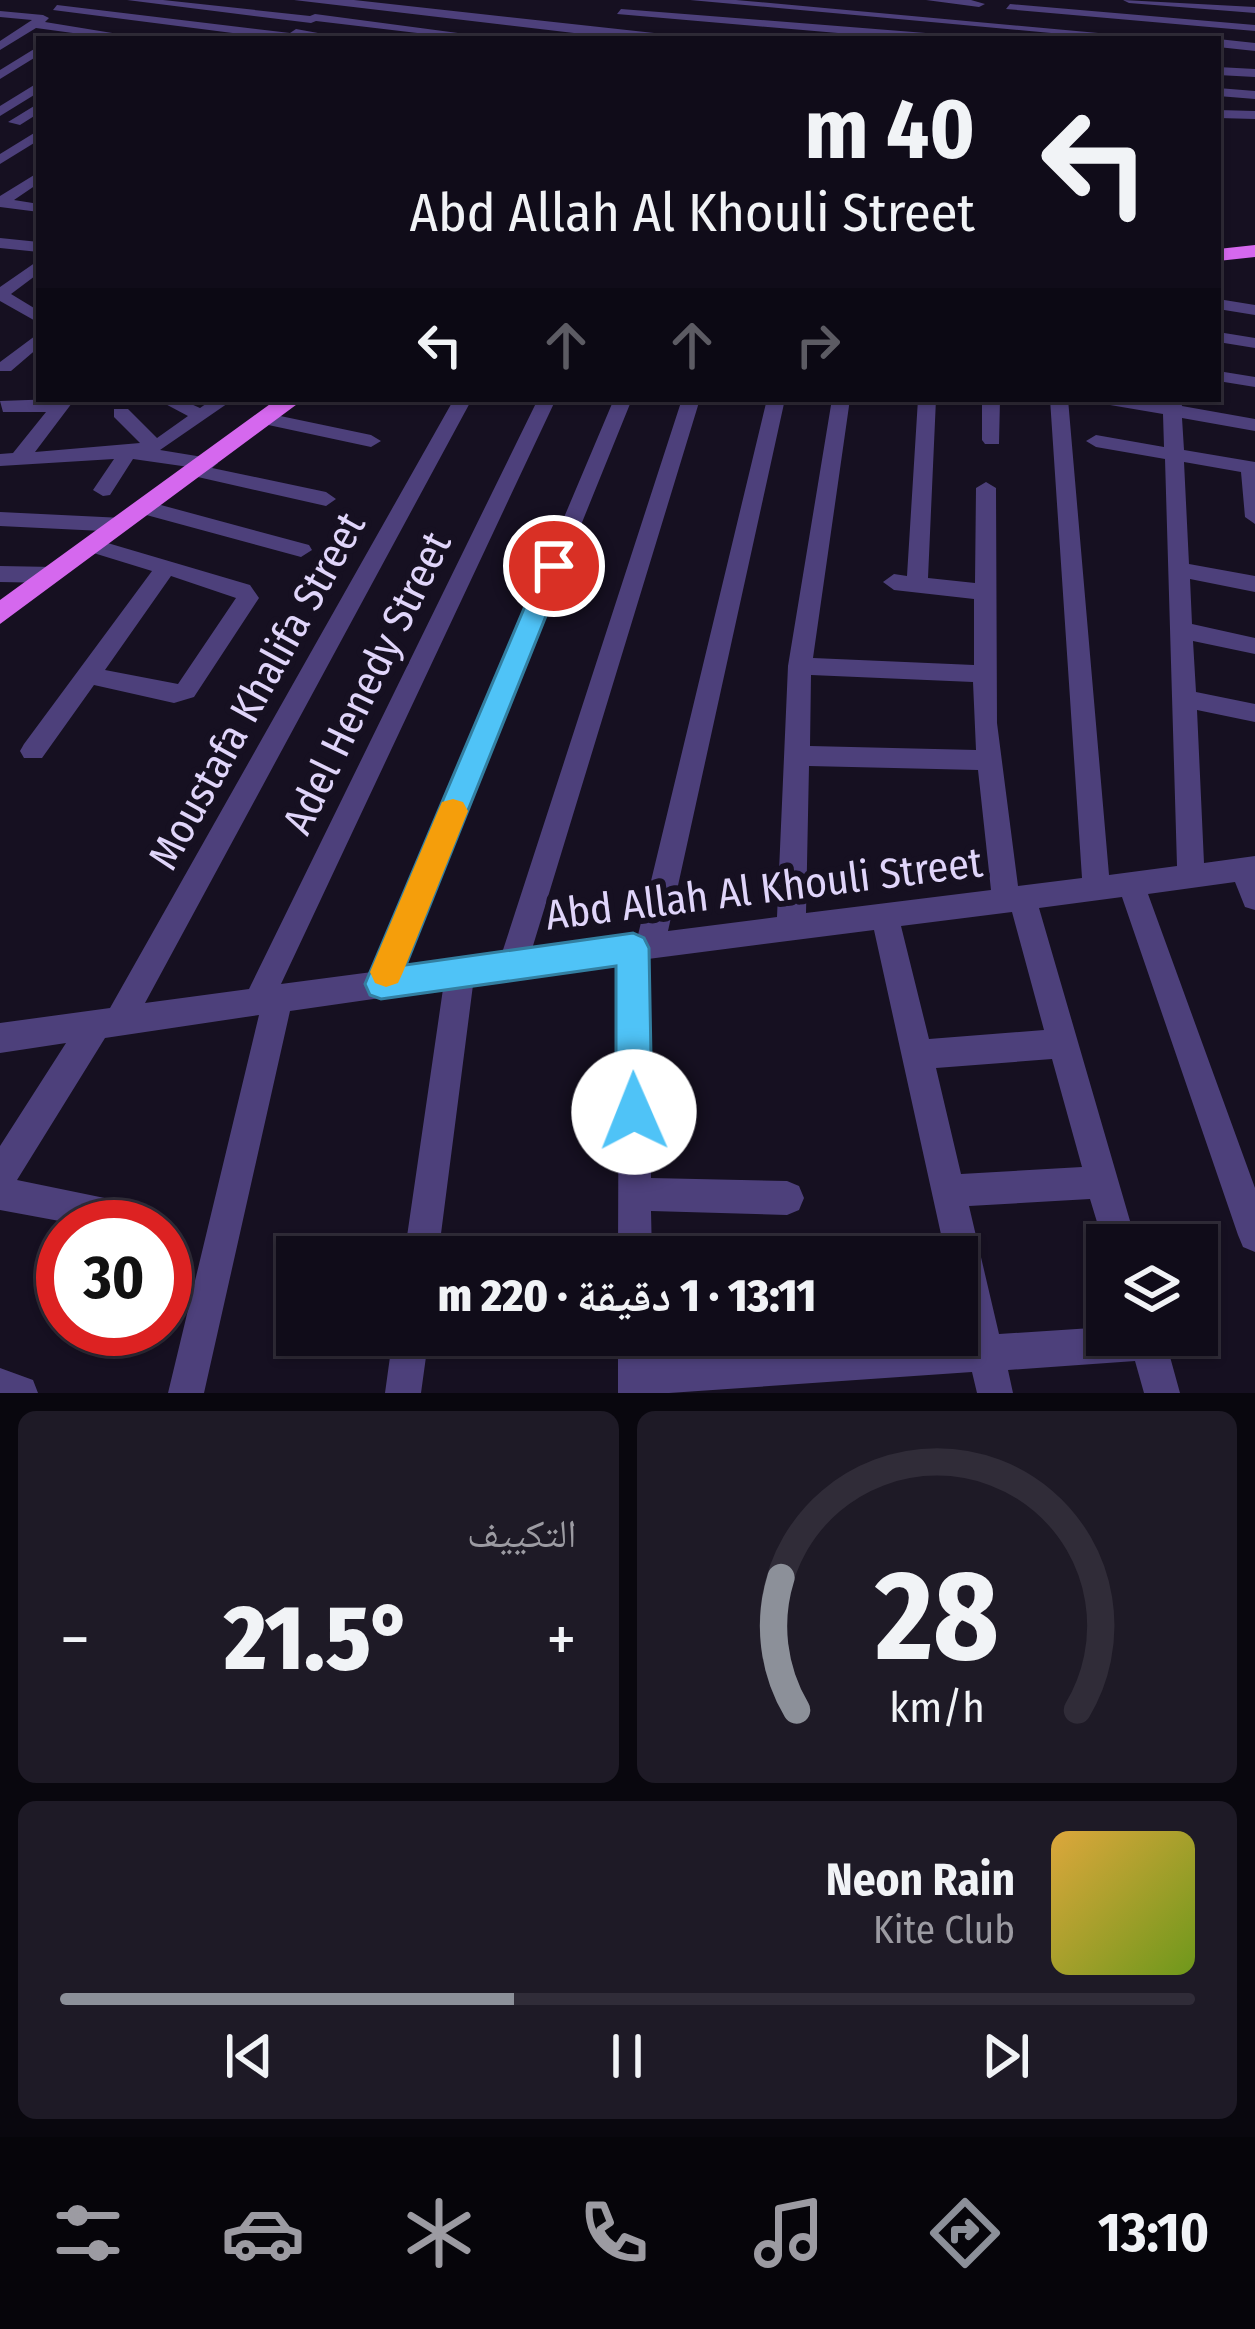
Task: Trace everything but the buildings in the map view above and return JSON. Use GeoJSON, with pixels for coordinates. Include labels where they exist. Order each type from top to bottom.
{"type":"FeatureCollection","features":[{"type":"Feature","properties":{"kind":"main road"},"geometry":{"type":"LineString","coordinates":[[1221,255],[1255,251]]}},
{"type":"Feature","properties":{"kind":"main road"},"geometry":{"type":"LineString","coordinates":[[0,614],[288,402]]}},
{"type":"Feature","properties":{"kind":"street"},"geometry":{"type":"LineString","coordinates":[[133,0],[444,36],[466,16]]}},
{"type":"Feature","properties":{"kind":"street"},"geometry":{"type":"LineString","coordinates":[[300,0],[645,36]]}},
{"type":"Feature","properties":{"kind":"street"},"geometry":{"type":"LineString","coordinates":[[696,0],[848,6],[1135,36]]}},
{"type":"Feature","properties":{"kind":"street"},"geometry":{"type":"LineString","coordinates":[[932,0],[980,2],[973,36]]}},
{"type":"Feature","properties":{"kind":"street"},"geometry":{"type":"LineString","coordinates":[[1129,0],[1255,10]]}},
{"type":"Feature","properties":{"kind":"street"},"geometry":{"type":"LineString","coordinates":[[0,46],[59,3],[292,36],[333,1]]}},
{"type":"Feature","properties":{"kind":"street"},"geometry":{"type":"LineString","coordinates":[[1155,2],[1158,36]]}},
{"type":"Feature","properties":{"kind":"street"},"geometry":{"type":"LineString","coordinates":[[1008,25],[1010,4],[1255,28]]}},
{"type":"Feature","properties":{"kind":"street"},"geometry":{"type":"LineString","coordinates":[[606,34],[626,6],[883,36]]}},
{"type":"Feature","properties":{"kind":"street"},"geometry":{"type":"LineString","coordinates":[[838,34],[848,6]]}},
{"type":"Feature","properties":{"kind":"street"},"geometry":{"type":"LineString","coordinates":[[0,14],[110,36]]}},
{"type":"Feature","properties":{"kind":"street"},"geometry":{"type":"LineString","coordinates":[[13,38],[36,45]]}},
{"type":"Feature","properties":{"kind":"street"},"geometry":{"type":"LineString","coordinates":[[1221,43],[1251,46],[1254,73],[1221,70]]}},
{"type":"Feature","properties":{"kind":"street"},"geometry":{"type":"LineString","coordinates":[[0,75],[36,48]]}},
{"type":"Feature","properties":{"kind":"street"},"geometry":{"type":"LineString","coordinates":[[5,117],[36,89]]}},
{"type":"Feature","properties":{"kind":"street"},"geometry":{"type":"LineString","coordinates":[[1221,92],[1255,95]]}},
{"type":"Feature","properties":{"kind":"street"},"geometry":{"type":"LineString","coordinates":[[5,117],[36,108]]}},
{"type":"Feature","properties":{"kind":"street"},"geometry":{"type":"LineString","coordinates":[[1221,114],[1255,115]]}},
{"type":"Feature","properties":{"kind":"street"},"geometry":{"type":"LineString","coordinates":[[5,117],[36,131]]}},
{"type":"Feature","properties":{"kind":"street"},"geometry":{"type":"LineString","coordinates":[[0,160],[36,134]]}},
{"type":"Feature","properties":{"kind":"street"},"geometry":{"type":"LineString","coordinates":[[0,202],[36,178]]}},
{"type":"Feature","properties":{"kind":"street"},"geometry":{"type":"LineString","coordinates":[[0,202],[36,208]]}},
{"type":"Feature","properties":{"kind":"street"},"geometry":{"type":"LineString","coordinates":[[0,243],[36,247]]}},
{"type":"Feature","properties":{"kind":"street"},"geometry":{"type":"LineString","coordinates":[[36,267],[4,289],[36,316]]}},
{"type":"Feature","properties":{"kind":"street"},"geometry":{"type":"LineString","coordinates":[[1221,304],[1255,310]]}},
{"type":"Feature","properties":{"kind":"street"},"geometry":{"type":"LineString","coordinates":[[1221,337],[1255,343]]}},
{"type":"Feature","properties":{"kind":"street"},"geometry":{"type":"LineString","coordinates":[[3,356],[36,340]]}},
{"type":"Feature","properties":{"kind":"street"},"geometry":{"type":"LineString","coordinates":[[1221,376],[1255,382]]}},
{"type":"Feature","properties":{"kind":"street"},"geometry":{"type":"LineString","coordinates":[[172,402],[202,416]]}},
{"type":"Feature","properties":{"kind":"street"},"geometry":{"type":"LineString","coordinates":[[9,460],[154,446],[221,402]]}},
{"type":"Feature","properties":{"kind":"street","name":"Moustafa Khalifa Street"},"geometry":{"type":"LineString","coordinates":[[0,1176],[108,1022],[461,402]]}},
{"type":"Feature","properties":{"kind":"street","name":"Adel Henedy Street"},"geometry":{"type":"LineString","coordinates":[[186,1393],[268,1000],[546,402]]}},
{"type":"Feature","properties":{"kind":"street"},"geometry":{"type":"LineString","coordinates":[[381,984],[622,402]]}},
{"type":"Feature","properties":{"kind":"street"},"geometry":{"type":"LineString","coordinates":[[513,965],[690,402]]}},
{"type":"Feature","properties":{"kind":"street"},"geometry":{"type":"LineString","coordinates":[[635,1236],[642,947],[775,402]]}},
{"type":"Feature","properties":{"kind":"street"},"geometry":{"type":"LineString","coordinates":[[791,928],[800,666],[841,402]]}},
{"type":"Feature","properties":{"kind":"street"},"geometry":{"type":"LineString","coordinates":[[927,402],[906,584],[983,592]]}},
{"type":"Feature","properties":{"kind":"street"},"geometry":{"type":"LineString","coordinates":[[991,402],[992,440]]}},
{"type":"Feature","properties":{"kind":"street"},"geometry":{"type":"LineString","coordinates":[[1059,402],[1096,889]]}},
{"type":"Feature","properties":{"kind":"street"},"geometry":{"type":"LineString","coordinates":[[1141,402],[1255,425]]}},
{"type":"Feature","properties":{"kind":"street"},"geometry":{"type":"LineString","coordinates":[[4,406],[68,403]]}},
{"type":"Feature","properties":{"kind":"street"},"geometry":{"type":"LineString","coordinates":[[9,460],[68,403]]}},
{"type":"Feature","properties":{"kind":"street"},"geometry":{"type":"LineString","coordinates":[[1172,405],[1191,876]]}},
{"type":"Feature","properties":{"kind":"street"},"geometry":{"type":"LineString","coordinates":[[121,413],[154,446]]}},
{"type":"Feature","properties":{"kind":"street"},"geometry":{"type":"LineString","coordinates":[[266,418],[370,441]]}},
{"type":"Feature","properties":{"kind":"street"},"geometry":{"type":"LineString","coordinates":[[1096,441],[1253,468],[1255,517]]}},
{"type":"Feature","properties":{"kind":"street"},"geometry":{"type":"LineString","coordinates":[[128,452],[326,499]]}},
{"type":"Feature","properties":{"kind":"street"},"geometry":{"type":"LineString","coordinates":[[103,490],[128,452]]}},
{"type":"Feature","properties":{"kind":"street"},"geometry":{"type":"LineString","coordinates":[[986,488],[983,674],[989,760],[1014,899],[1114,1224]]}},
{"type":"Feature","properties":{"kind":"street"},"geometry":{"type":"LineString","coordinates":[[146,508],[301,550]]}},
{"type":"Feature","properties":{"kind":"street"},"geometry":{"type":"LineString","coordinates":[[0,519],[123,525]]}},
{"type":"Feature","properties":{"kind":"street"},"geometry":{"type":"LineString","coordinates":[[88,675],[174,694],[190,687],[248,595],[94,546]]}},
{"type":"Feature","properties":{"kind":"street"},"geometry":{"type":"LineString","coordinates":[[33,751],[166,567]]}},
{"type":"Feature","properties":{"kind":"street"},"geometry":{"type":"LineString","coordinates":[[1177,569],[1255,584]]}},
{"type":"Feature","properties":{"kind":"street"},"geometry":{"type":"LineString","coordinates":[[0,574],[54,575]]}},
{"type":"Feature","properties":{"kind":"street"},"geometry":{"type":"LineString","coordinates":[[1179,630],[1255,646]]}},
{"type":"Feature","properties":{"kind":"street"},"geometry":{"type":"LineString","coordinates":[[800,666],[983,674]]}},
{"type":"Feature","properties":{"kind":"street"},"geometry":{"type":"LineString","coordinates":[[1183,698],[1255,713]]}},
{"type":"Feature","properties":{"kind":"street"},"geometry":{"type":"LineString","coordinates":[[797,756],[989,760]]}},
{"type":"Feature","properties":{"kind":"street","name":"Abd Allah Al Khouli Street"},"geometry":{"type":"LineString","coordinates":[[0,1038],[642,947],[1191,876],[1251,879]]}},
{"type":"Feature","properties":{"kind":"street"},"geometry":{"type":"LineString","coordinates":[[1131,884],[1255,1235]]}},
{"type":"Feature","properties":{"kind":"street"},"geometry":{"type":"LineString","coordinates":[[885,916],[994,1393]]}},
{"type":"Feature","properties":{"kind":"street"},"geometry":{"type":"LineString","coordinates":[[424,1236],[460,973]]}},
{"type":"Feature","properties":{"kind":"street"},"geometry":{"type":"LineString","coordinates":[[917,1054],[1061,1043]]}},
{"type":"Feature","properties":{"kind":"street"},"geometry":{"type":"LineString","coordinates":[[949,1191],[1102,1182]]}},
{"type":"Feature","properties":{"kind":"street"},"geometry":{"type":"LineString","coordinates":[[0,1193],[39,1200]]}},
{"type":"Feature","properties":{"kind":"street"},"geometry":{"type":"LineString","coordinates":[[635,1194],[787,1198]]}},
{"type":"Feature","properties":{"kind":"street"},"geometry":{"type":"LineString","coordinates":[[636,1385],[1086,1344]]}},
{"type":"Feature","properties":{"kind":"street"},"geometry":{"type":"LineString","coordinates":[[403,1393],[407,1356]]}},
{"type":"Feature","properties":{"kind":"street"},"geometry":{"type":"LineString","coordinates":[[1152,1356],[1162,1393]]}},
{"type":"Feature","properties":{"kind":"street"},"geometry":{"type":"LineString","coordinates":[[0,1386],[20,1393]]}},
{"type":"Feature","properties":{"kind":"slow traffic"},"geometry":{"type":"LineString","coordinates":[[386,972],[453,811]]}},
{"type":"Feature","properties":{"kind":"route"},"geometry":{"type":"LineString","coordinates":[[554,566],[381,984],[633,948],[634,1112]]}}]}
